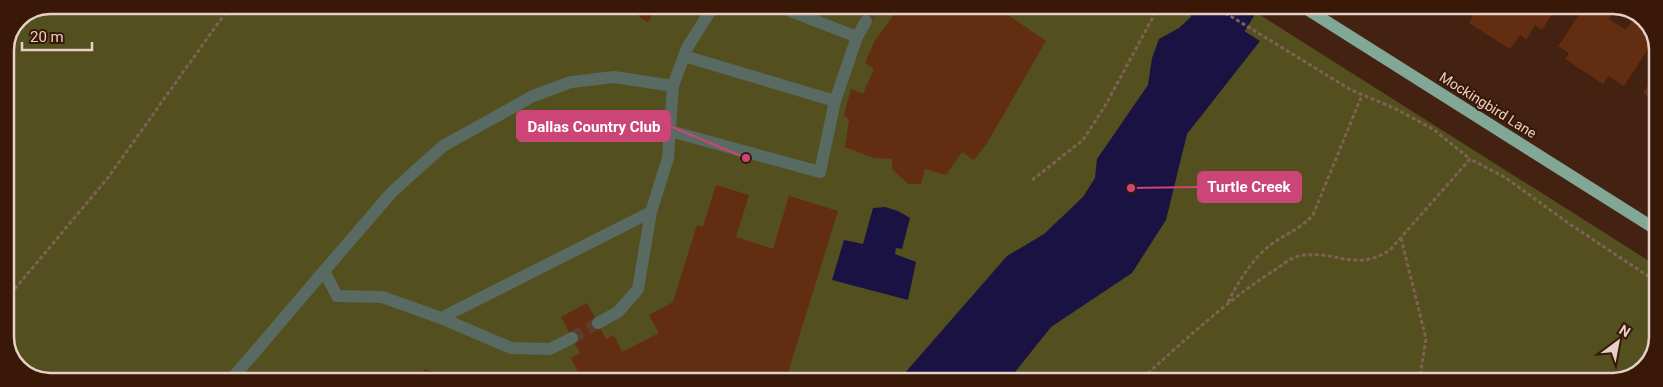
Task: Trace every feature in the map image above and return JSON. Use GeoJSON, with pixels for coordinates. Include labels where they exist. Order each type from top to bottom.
{"type":"FeatureCollection","features":[{"type":"Feature","properties":{"kind":"main road","name":"Mockingbird Lane"},"geometry":{"type":"LineString","coordinates":[[1315,14],[1649,225]]}},
{"type":"Feature","properties":{"kind":"lane"},"geometry":{"type":"LineString","coordinates":[[598,323],[618,312],[638,289],[651,212],[668,158],[673,86],[684,56],[709,14]]}},
{"type":"Feature","properties":{"kind":"lane"},"geometry":{"type":"LineString","coordinates":[[799,14],[857,37]]}},
{"type":"Feature","properties":{"kind":"lane"},"geometry":{"type":"LineString","coordinates":[[670,131],[820,172],[835,101],[857,37],[866,20]]}},
{"type":"Feature","properties":{"kind":"lane"},"geometry":{"type":"LineString","coordinates":[[684,56],[835,101]]}},
{"type":"Feature","properties":{"kind":"lane"},"geometry":{"type":"LineString","coordinates":[[237,373],[392,192],[444,146],[533,96],[572,82],[614,77],[673,86]]}},
{"type":"Feature","properties":{"kind":"lane"},"geometry":{"type":"LineString","coordinates":[[441,318],[651,212]]}},
{"type":"Feature","properties":{"kind":"lane"},"geometry":{"type":"LineString","coordinates":[[324,271],[337,296],[382,297],[441,318],[511,348],[550,349],[572,338]]}},
{"type":"Feature","properties":{"kind":"path"},"geometry":{"type":"LineString","coordinates":[[14,290],[107,179],[225,14]]}},
{"type":"Feature","properties":{"kind":"path"},"geometry":{"type":"LineString","coordinates":[[1032,180],[1084,140],[1105,106],[1155,14]]}},
{"type":"Feature","properties":{"kind":"path"},"geometry":{"type":"LineString","coordinates":[[1227,14],[1362,95],[1394,108],[1433,129],[1470,160],[1506,178],[1649,277]]}},
{"type":"Feature","properties":{"kind":"path"},"geometry":{"type":"LineString","coordinates":[[1226,304],[1255,260],[1270,246],[1301,228],[1313,215],[1362,95]]}},
{"type":"Feature","properties":{"kind":"path"},"geometry":{"type":"LineString","coordinates":[[1148,373],[1242,291],[1297,256],[1331,254],[1349,260],[1364,261],[1378,258],[1390,250],[1470,160]]}},
{"type":"Feature","properties":{"kind":"path"},"geometry":{"type":"LineString","coordinates":[[1401,238],[1426,339],[1420,373]]}},
{"type":"Feature","properties":{"kind":"shaded area"},"geometry":{"type":"Polygon","coordinates":[[[43,14],[1259,14],[1649,261],[1649,344],[1640,361],[1627,371],[1620,373],[43,373],[36,371],[23,361],[16,351],[14,344],[14,43],[24,24],[43,14]]]}},
{"type":"Feature","properties":{"kind":"shaded area"},"geometry":{"type":"Polygon","coordinates":[[[1191,14],[1217,14],[1260,41],[1187,134],[1166,220],[1132,273],[1051,327],[1014,373],[905,373],[1007,256],[1044,234],[1083,197],[1095,178],[1097,159],[1148,85],[1152,58],[1159,39],[1179,28],[1191,17],[1191,14]]]}},
{"type":"Feature","properties":{"kind":"shaded area"},"geometry":{"type":"Polygon","coordinates":[[[885,207],[898,211],[910,218],[902,249],[896,248],[895,254],[916,262],[908,300],[832,280],[844,240],[863,244],[873,208],[885,207]]]}},
{"type":"Feature","properties":{"kind":"building"},"geometry":{"type":"Polygon","coordinates":[[[635,14],[653,14],[648,22],[635,14]]]}},
{"type":"Feature","properties":{"kind":"building"},"geometry":{"type":"Polygon","coordinates":[[[894,14],[1007,14],[1046,41],[987,143],[974,160],[962,152],[946,175],[925,169],[921,184],[908,184],[892,169],[892,159],[874,158],[845,147],[849,120],[844,115],[851,89],[863,94],[874,69],[865,63],[874,42],[894,14]]]}},
{"type":"Feature","properties":{"kind":"building"},"geometry":{"type":"Polygon","coordinates":[[[1474,14],[1552,14],[1542,30],[1535,25],[1526,40],[1520,35],[1510,49],[1469,23],[1474,14]]]}},
{"type":"Feature","properties":{"kind":"building"},"geometry":{"type":"Polygon","coordinates":[[[1580,14],[1612,14],[1609,19],[1626,30],[1633,20],[1637,23],[1647,36],[1649,47],[1624,86],[1608,76],[1603,84],[1565,59],[1569,53],[1558,46],[1580,14]]]}},
{"type":"Feature","properties":{"kind":"building"},"geometry":{"type":"Polygon","coordinates":[[[1649,84],[1649,97],[1643,93],[1649,84]]]}},
{"type":"Feature","properties":{"kind":"building"},"geometry":{"type":"Polygon","coordinates":[[[716,185],[749,195],[736,237],[773,249],[789,196],[838,211],[788,373],[578,373],[571,358],[580,353],[561,317],[587,303],[606,339],[614,335],[622,352],[659,333],[649,315],[673,302],[697,225],[703,227],[716,185]]]}},
{"type":"Feature","properties":{"kind":"building"},"geometry":{"type":"Polygon","coordinates":[[[424,369],[436,373],[423,373],[424,369]]]}},
{"type":"Feature","properties":{"kind":"waterway"},"geometry":{"type":"LineString","coordinates":[[1199,68],[1231,14]]}},
{"type":"Feature","properties":{"kind":"tunnel"},"geometry":{"type":"LineString","coordinates":[[866,21],[870,14]]}},
{"type":"Feature","properties":{"kind":"tunnel"},"geometry":{"type":"LineString","coordinates":[[572,338],[598,323]]}},
{"type":"Feature","properties":{"kind":"place","name":"Dallas Country Club"},"geometry":{"type":"Point","coordinates":[746,158]}},
{"type":"Feature","properties":{"kind":"place","name":"Turtle Creek"},"geometry":{"type":"Point","coordinates":[1131,188]}}]}
